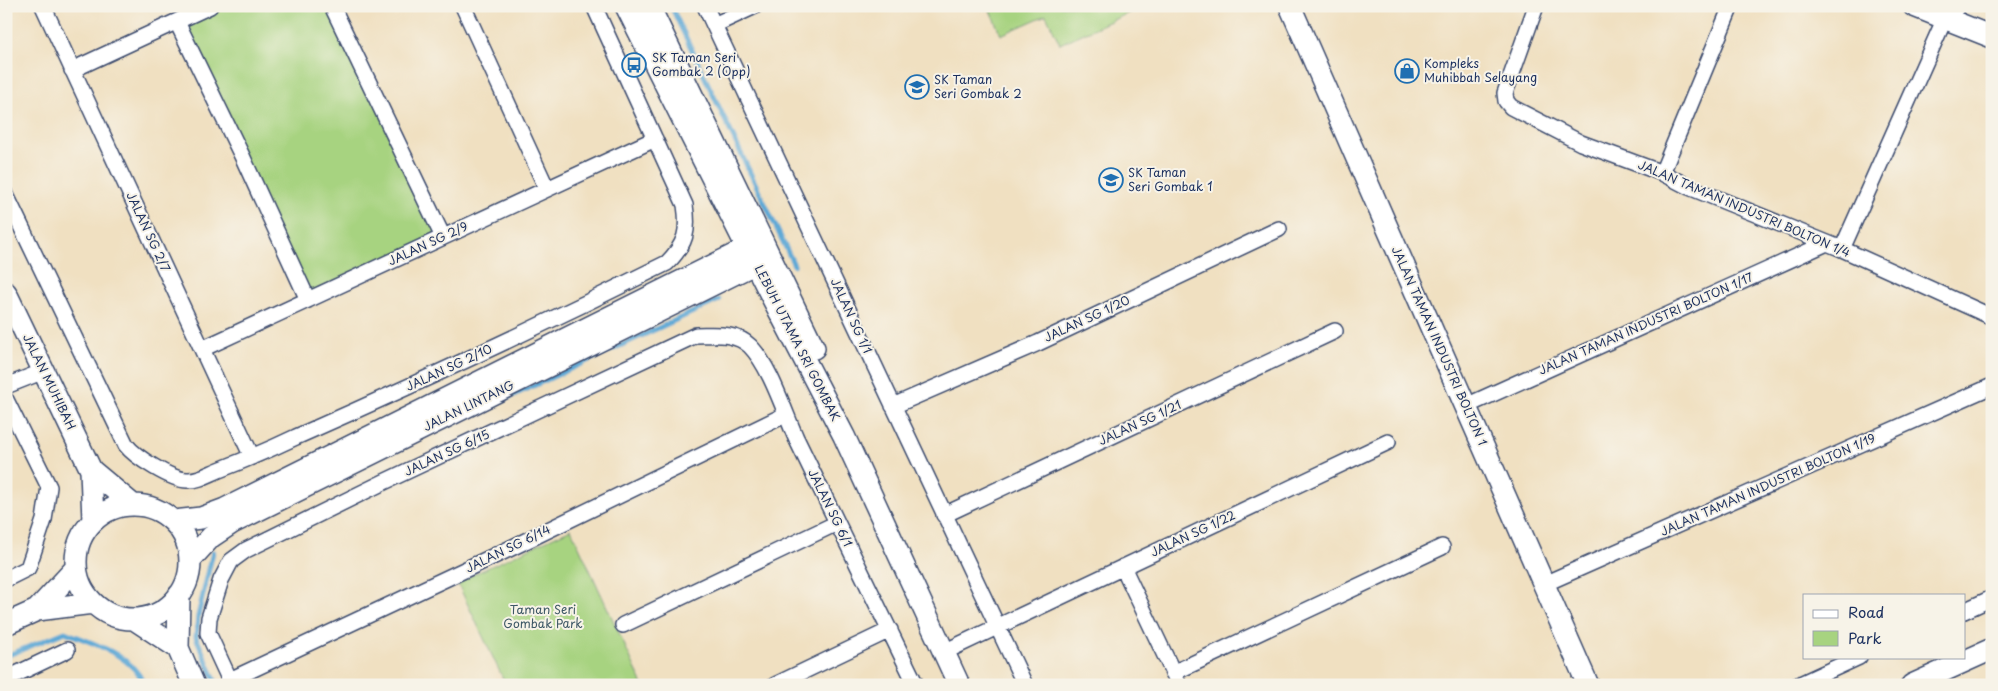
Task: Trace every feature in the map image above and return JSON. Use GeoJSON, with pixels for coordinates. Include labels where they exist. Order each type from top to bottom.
{"type":"FeatureCollection","features":[{"type":"Feature","properties":{"kind":"street","name":"JALAN SG 2/7"},"geometry":{"type":"LineString","coordinates":[[43,6],[252,457]]}},
{"type":"Feature","properties":{"kind":"street"},"geometry":{"type":"LineString","coordinates":[[72,70],[210,6]]}},
{"type":"Feature","properties":{"kind":"street"},"geometry":{"type":"LineString","coordinates":[[332,6],[443,237]]}},
{"type":"Feature","properties":{"kind":"street"},"geometry":{"type":"LineString","coordinates":[[462,6],[547,189]]}},
{"type":"Feature","properties":{"kind":"street"},"geometry":{"type":"LineString","coordinates":[[594,6],[655,139]]}},
{"type":"Feature","properties":{"kind":"street","name":"LEBUH UTAMA SRI GOMBAK"},"geometry":{"type":"LineString","coordinates":[[626,6],[951,649],[974,685]]}},
{"type":"Feature","properties":{"kind":"street","name":"LEBUH UTAMA SRI GOMBAK"},"geometry":{"type":"LineString","coordinates":[[649,6],[894,512],[951,649],[959,685]]}},
{"type":"Feature","properties":{"kind":"street","name":"JALAN SG 1/1"},"geometry":{"type":"LineString","coordinates":[[705,6],[1025,685]]}},
{"type":"Feature","properties":{"kind":"street"},"geometry":{"type":"LineString","coordinates":[[714,25],[755,6]]}},
{"type":"Feature","properties":{"kind":"street","name":"JALAN TAMAN INDUSTRI BOLTON 1"},"geometry":{"type":"LineString","coordinates":[[1290,6],[1588,685]]}},
{"type":"Feature","properties":{"kind":"street","name":"JALAN TAMAN INDUSTRI BOLTON 1/4"},"geometry":{"type":"LineString","coordinates":[[1536,6],[1505,93],[1506,101],[1511,107],[1581,143],[1662,173],[1689,187],[1842,249],[1992,317]]}},
{"type":"Feature","properties":{"kind":"street"},"geometry":{"type":"LineString","coordinates":[[1662,173],[1732,6]]}},
{"type":"Feature","properties":{"kind":"street"},"geometry":{"type":"LineString","coordinates":[[1914,6],[1952,12],[1992,37]]}},
{"type":"Feature","properties":{"kind":"street"},"geometry":{"type":"LineString","coordinates":[[1842,249],[1952,12]]}},
{"type":"Feature","properties":{"kind":"street"},"geometry":{"type":"LineString","coordinates":[[177,22],[243,158],[308,300]]}},
{"type":"Feature","properties":{"kind":"street","name":"JALAN SG 2/9"},"geometry":{"type":"LineString","coordinates":[[202,349],[655,139]]}},
{"type":"Feature","properties":{"kind":"street","name":"JALAN SG 2/10"},"geometry":{"type":"LineString","coordinates":[[6,195],[126,445],[138,457],[186,480],[197,479],[252,457],[465,361],[667,263],[679,251],[685,237],[687,221],[684,205],[655,139]]}},
{"type":"Feature","properties":{"kind":"street","name":"JALAN SG 1/20"},"geometry":{"type":"LineString","coordinates":[[893,406],[1038,343],[1280,229]]}},
{"type":"Feature","properties":{"kind":"street","name":"JALAN TAMAN INDUSTRI BOLTON 1/17"},"geometry":{"type":"LineString","coordinates":[[1466,406],[1827,243]]}},
{"type":"Feature","properties":{"kind":"street","name":"JALAN LINTANG"},"geometry":{"type":"LineString","coordinates":[[174,521],[201,518],[225,509],[752,255]]}},
{"type":"Feature","properties":{"kind":"street","name":"JALAN LINTANG"},"geometry":{"type":"LineString","coordinates":[[190,560],[211,537],[232,524],[752,255]]}},
{"type":"Feature","properties":{"kind":"street","name":"JALAN MUHIBAH"},"geometry":{"type":"LineString","coordinates":[[6,293],[92,470],[133,505]]}},
{"type":"Feature","properties":{"kind":"street","name":"JALAN SG 1/21"},"geometry":{"type":"LineString","coordinates":[[944,515],[1335,331]]}},
{"type":"Feature","properties":{"kind":"street","name":"JALAN SG 6/15"},"geometry":{"type":"LineString","coordinates":[[231,682],[208,633],[209,618],[221,580],[231,561],[246,550],[384,482],[696,335],[739,337]]}},
{"type":"Feature","properties":{"kind":"street","name":"JALAN SG 6/1"},"geometry":{"type":"LineString","coordinates":[[739,337],[751,346],[765,368],[785,415],[916,685]]}},
{"type":"Feature","properties":{"kind":"street"},"geometry":{"type":"LineString","coordinates":[[6,386],[44,370]]}},
{"type":"Feature","properties":{"kind":"street","name":"JALAN TAMAN INDUSTRI BOLTON 1/19"},"geometry":{"type":"LineString","coordinates":[[1544,584],[1992,386]]}},
{"type":"Feature","properties":{"kind":"street"},"geometry":{"type":"LineString","coordinates":[[6,400],[49,487],[44,520],[28,568],[6,578]]}},
{"type":"Feature","properties":{"kind":"street","name":"JALAN SG 6/14"},"geometry":{"type":"LineString","coordinates":[[231,682],[785,415]]}},
{"type":"Feature","properties":{"kind":"street","name":"JALAN SG 1/22"},"geometry":{"type":"LineString","coordinates":[[997,626],[1388,442]]}},
{"type":"Feature","properties":{"kind":"street","name":"JALAN MUHIBAH"},"geometry":{"type":"LineString","coordinates":[[92,470],[93,521]]}},
{"type":"Feature","properties":{"kind":"street"},"geometry":{"type":"LineString","coordinates":[[180,595],[171,605],[147,617],[120,617],[105,612],[85,593],[79,581],[76,555],[85,531],[93,521],[112,509],[133,505],[148,506],[162,512],[174,521],[188,546],[190,560],[189,572],[180,595],[178,648],[194,685]]}},
{"type":"Feature","properties":{"kind":"street"},"geometry":{"type":"LineString","coordinates":[[623,625],[837,522]]}},
{"type":"Feature","properties":{"kind":"street"},"geometry":{"type":"LineString","coordinates":[[1123,567],[1176,679],[1442,547]]}},
{"type":"Feature","properties":{"kind":"street"},"geometry":{"type":"LineString","coordinates":[[37,610],[76,568]]}},
{"type":"Feature","properties":{"kind":"street"},"geometry":{"type":"LineString","coordinates":[[1966,610],[1992,598]]}},
{"type":"Feature","properties":{"kind":"street"},"geometry":{"type":"LineString","coordinates":[[6,624],[37,610],[94,603]]}},
{"type":"Feature","properties":{"kind":"street"},"geometry":{"type":"LineString","coordinates":[[134,618],[178,648]]}},
{"type":"Feature","properties":{"kind":"street"},"geometry":{"type":"LineString","coordinates":[[951,649],[997,626]]}},
{"type":"Feature","properties":{"kind":"street"},"geometry":{"type":"LineString","coordinates":[[775,685],[890,630]]}},
{"type":"Feature","properties":{"kind":"street"},"geometry":{"type":"LineString","coordinates":[[1912,685],[1992,649]]}},
{"type":"Feature","properties":{"kind":"street"},"geometry":{"type":"LineString","coordinates":[[6,679],[67,650]]}},
{"type":"Feature","properties":{"kind":"street"},"geometry":{"type":"LineString","coordinates":[[1798,685],[1857,658]]}},
{"type":"Feature","properties":{"kind":"green space"},"geometry":{"type":"Polygon","coordinates":[[[210,6],[332,6],[443,237],[308,300],[177,22],[210,6]]]}},
{"type":"Feature","properties":{"kind":"green space"},"geometry":{"type":"Polygon","coordinates":[[[988,6],[1144,6],[1060,44],[1046,15],[1001,35],[988,6]]]}},
{"type":"Feature","properties":{"kind":"green space","name":"Taman Seri Gombak Park"},"geometry":{"type":"Polygon","coordinates":[[[571,529],[643,685],[506,685],[457,582],[571,529]]]}},
{"type":"Feature","properties":{"kind":"waterway"},"geometry":{"type":"LineString","coordinates":[[671,6],[794,265]]}},
{"type":"Feature","properties":{"kind":"waterway"},"geometry":{"type":"LineString","coordinates":[[503,400],[719,300]]}},
{"type":"Feature","properties":{"kind":"waterway"},"geometry":{"type":"LineString","coordinates":[[213,552],[198,616],[196,637],[217,685]]}},
{"type":"Feature","properties":{"kind":"waterway"},"geometry":{"type":"LineString","coordinates":[[6,656],[65,632],[111,651],[131,665],[145,685]]}},
{"type":"Feature","properties":{"kind":"place","name":"SK Taman Seri Gombak 2 (Opp)"},"geometry":{"type":"Point","coordinates":[634,65]}},
{"type":"Feature","properties":{"kind":"place","name":"Kompleks Muhibbah Selayang"},"geometry":{"type":"Point","coordinates":[1407,71]}},
{"type":"Feature","properties":{"kind":"place","name":"SK Taman Seri Gombak 2"},"geometry":{"type":"Point","coordinates":[917,87]}},
{"type":"Feature","properties":{"kind":"place","name":"SK Taman Seri Gombak 1"},"geometry":{"type":"Point","coordinates":[1111,180]}}]}
